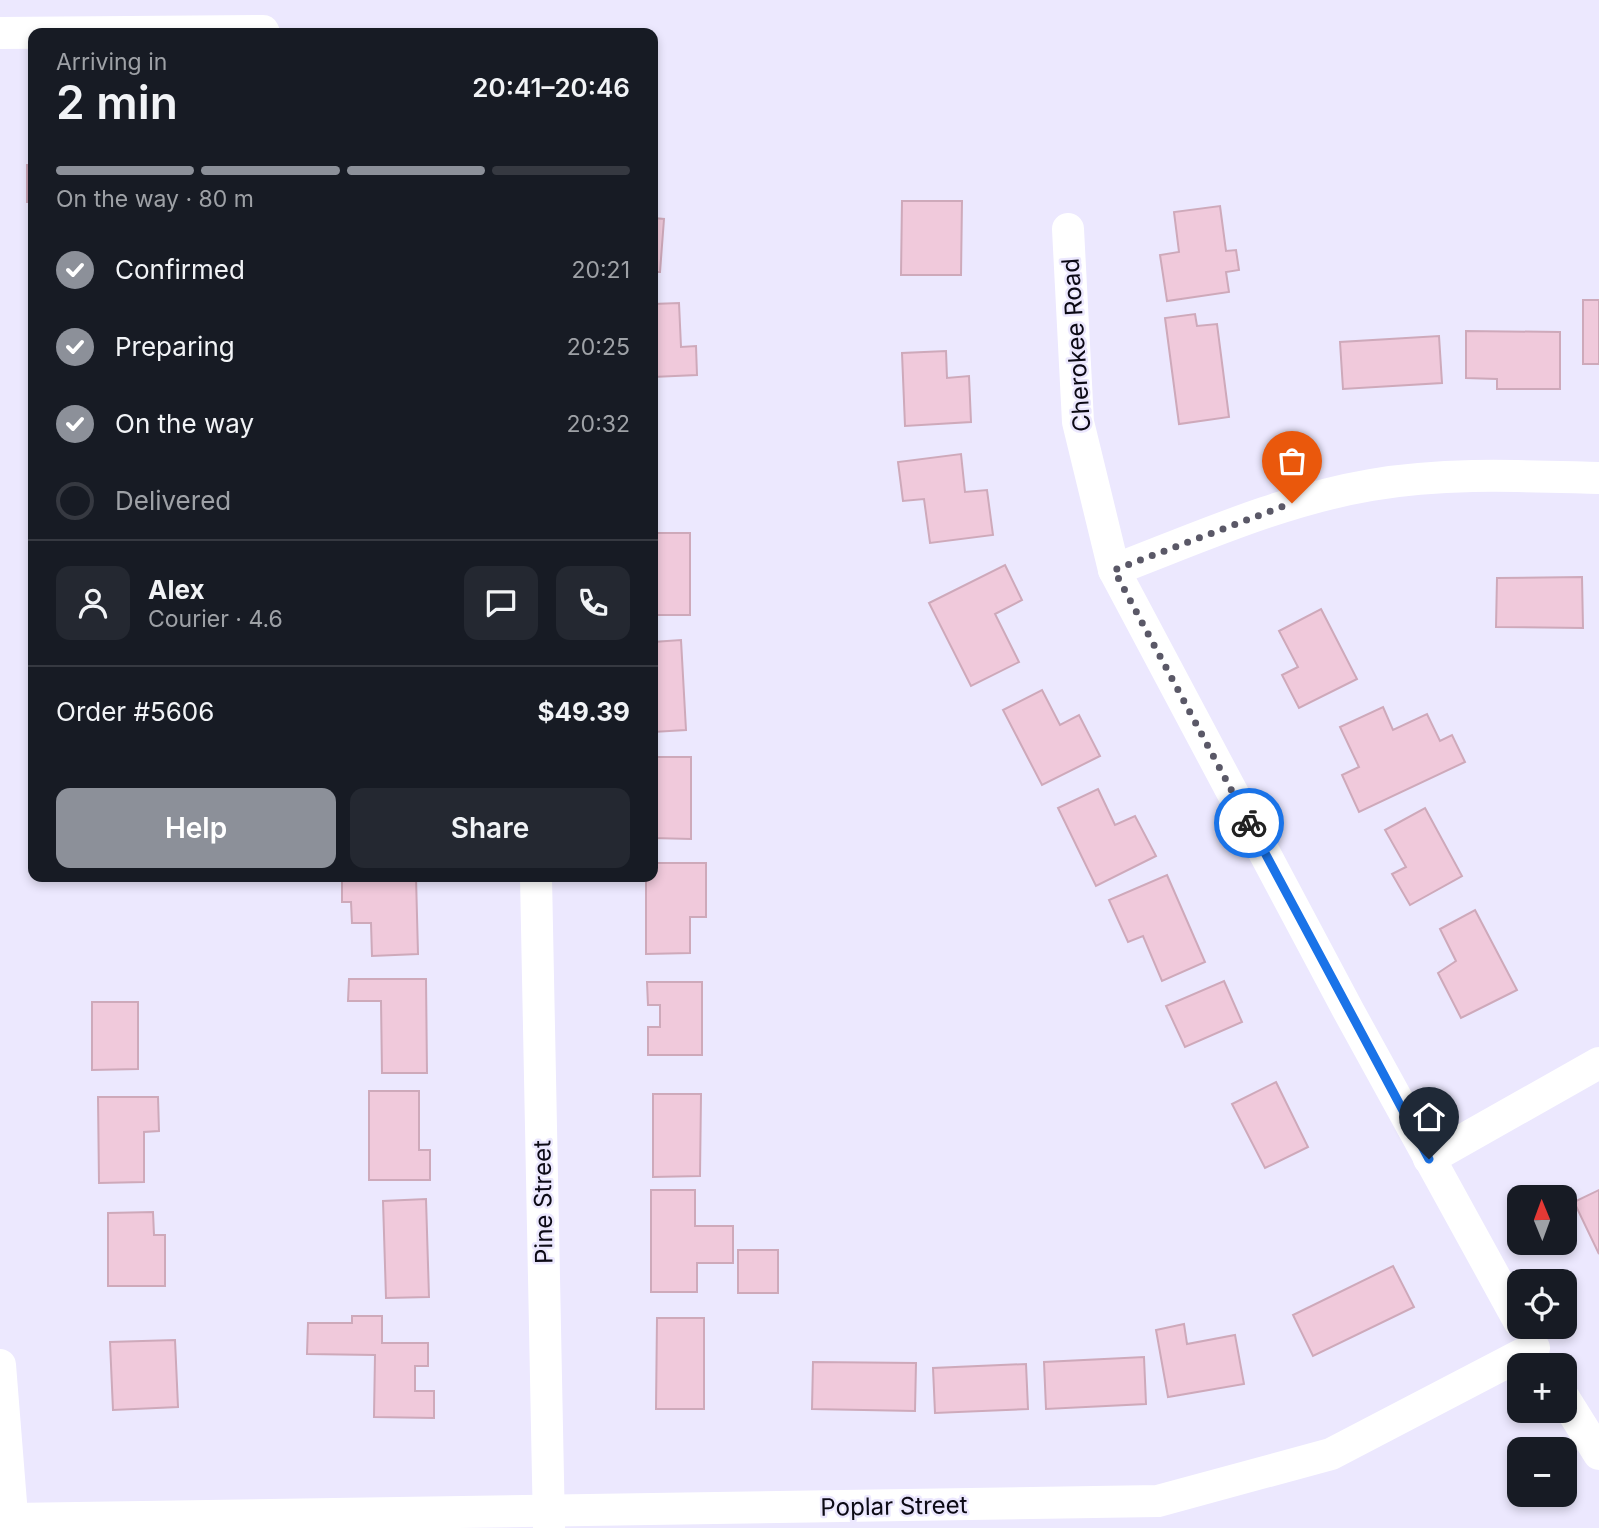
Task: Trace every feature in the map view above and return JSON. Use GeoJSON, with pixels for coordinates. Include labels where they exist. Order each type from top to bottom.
{"type":"FeatureCollection","features":[{"type":"Feature","properties":{"kind":"street"},"geometry":{"type":"LineString","coordinates":[[0,33],[28,33]]}},
{"type":"Feature","properties":{"kind":"street","name":"Cherokee Road"},"geometry":{"type":"LineString","coordinates":[[1068,229],[1077,422],[1114,570],[1429,1159],[1530,1340]]}},
{"type":"Feature","properties":{"kind":"street"},"geometry":{"type":"LineString","coordinates":[[1114,570],[1292,503],[1371,485],[1470,474],[1599,478]]}},
{"type":"Feature","properties":{"kind":"street","name":"Pine Street"},"geometry":{"type":"LineString","coordinates":[[536,882],[549,1520]]}},
{"type":"Feature","properties":{"kind":"street"},"geometry":{"type":"LineString","coordinates":[[1429,1159],[1599,1063]]}},
{"type":"Feature","properties":{"kind":"street","name":"Poplar Street"},"geometry":{"type":"LineString","coordinates":[[13,1523],[1160,1515],[1331,1454],[1530,1340]]}},
{"type":"Feature","properties":{"kind":"street"},"geometry":{"type":"LineString","coordinates":[[0,1365],[13,1523]]}},
{"type":"Feature","properties":{"kind":"street"},"geometry":{"type":"LineString","coordinates":[[1577,1419],[1599,1454]]}},
{"type":"Feature","properties":{"kind":"building"},"geometry":{"type":"Polygon","coordinates":[[[27,165],[28,165],[28,202],[27,165]]]}},
{"type":"Feature","properties":{"kind":"building"},"geometry":{"type":"Polygon","coordinates":[[[902,201],[962,201],[961,275],[901,275],[902,201]]]}},
{"type":"Feature","properties":{"kind":"building"},"geometry":{"type":"Polygon","coordinates":[[[1220,206],[1226,251],[1236,250],[1239,270],[1226,272],[1229,292],[1167,301],[1160,255],[1179,252],[1174,212],[1220,206]]]}},
{"type":"Feature","properties":{"kind":"building"},"geometry":{"type":"Polygon","coordinates":[[[658,218],[664,219],[658,272],[658,218]]]}},
{"type":"Feature","properties":{"kind":"building"},"geometry":{"type":"Polygon","coordinates":[[[1583,300],[1599,300],[1599,364],[1583,364],[1583,300]]]}},
{"type":"Feature","properties":{"kind":"building"},"geometry":{"type":"Polygon","coordinates":[[[679,303],[681,347],[696,346],[697,375],[658,377],[658,304],[679,303]]]}},
{"type":"Feature","properties":{"kind":"building"},"geometry":{"type":"Polygon","coordinates":[[[1195,314],[1197,326],[1217,324],[1229,417],[1179,424],[1165,318],[1195,314]]]}},
{"type":"Feature","properties":{"kind":"building"},"geometry":{"type":"Polygon","coordinates":[[[1466,331],[1560,332],[1560,389],[1497,389],[1497,379],[1466,378],[1466,331]]]}},
{"type":"Feature","properties":{"kind":"building"},"geometry":{"type":"Polygon","coordinates":[[[1439,336],[1442,383],[1343,389],[1340,342],[1439,336]]]}},
{"type":"Feature","properties":{"kind":"building"},"geometry":{"type":"Polygon","coordinates":[[[946,351],[947,378],[969,376],[971,422],[905,426],[902,353],[946,351]]]}},
{"type":"Feature","properties":{"kind":"building"},"geometry":{"type":"Polygon","coordinates":[[[961,454],[965,492],[987,490],[993,535],[930,543],[924,499],[903,501],[898,462],[961,454]]]}},
{"type":"Feature","properties":{"kind":"building"},"geometry":{"type":"Polygon","coordinates":[[[658,533],[690,533],[690,615],[658,615],[658,533]]]}},
{"type":"Feature","properties":{"kind":"building"},"geometry":{"type":"Polygon","coordinates":[[[1005,565],[1022,600],[995,614],[1019,662],[971,686],[929,603],[1005,565]]]}},
{"type":"Feature","properties":{"kind":"building"},"geometry":{"type":"Polygon","coordinates":[[[1582,577],[1583,628],[1496,627],[1497,578],[1582,577]]]}},
{"type":"Feature","properties":{"kind":"building"},"geometry":{"type":"Polygon","coordinates":[[[1321,609],[1357,679],[1299,708],[1282,675],[1298,667],[1279,631],[1321,609]]]}},
{"type":"Feature","properties":{"kind":"building"},"geometry":{"type":"Polygon","coordinates":[[[681,640],[686,730],[658,732],[658,642],[681,640]]]}},
{"type":"Feature","properties":{"kind":"building"},"geometry":{"type":"Polygon","coordinates":[[[1042,690],[1060,725],[1079,715],[1100,756],[1042,785],[1003,710],[1042,690]]]}},
{"type":"Feature","properties":{"kind":"building"},"geometry":{"type":"Polygon","coordinates":[[[1383,707],[1393,730],[1427,714],[1440,741],[1452,735],[1465,762],[1359,812],[1342,775],[1359,767],[1340,727],[1383,707]]]}},
{"type":"Feature","properties":{"kind":"building"},"geometry":{"type":"Polygon","coordinates":[[[658,757],[691,757],[691,839],[658,838],[658,757]]]}},
{"type":"Feature","properties":{"kind":"building"},"geometry":{"type":"Polygon","coordinates":[[[1098,789],[1115,825],[1135,816],[1156,856],[1096,886],[1058,808],[1098,789]]]}},
{"type":"Feature","properties":{"kind":"building"},"geometry":{"type":"Polygon","coordinates":[[[1425,808],[1462,876],[1410,905],[1392,874],[1406,867],[1385,830],[1425,808]]]}},
{"type":"Feature","properties":{"kind":"building"},"geometry":{"type":"Polygon","coordinates":[[[658,863],[706,863],[706,917],[690,917],[690,953],[646,954],[646,882],[658,882],[658,863]]]}},
{"type":"Feature","properties":{"kind":"building"},"geometry":{"type":"Polygon","coordinates":[[[1167,875],[1205,962],[1162,981],[1143,936],[1128,942],[1109,900],[1167,875]]]}},
{"type":"Feature","properties":{"kind":"building"},"geometry":{"type":"Polygon","coordinates":[[[342,882],[416,882],[418,954],[372,956],[371,923],[352,923],[351,902],[342,902],[342,882]]]}},
{"type":"Feature","properties":{"kind":"building"},"geometry":{"type":"Polygon","coordinates":[[[1475,910],[1517,990],[1461,1018],[1438,973],[1456,961],[1440,929],[1475,910]]]}},
{"type":"Feature","properties":{"kind":"building"},"geometry":{"type":"Polygon","coordinates":[[[349,979],[426,979],[427,1073],[382,1073],[381,1001],[348,1001],[349,979]]]}},
{"type":"Feature","properties":{"kind":"building"},"geometry":{"type":"Polygon","coordinates":[[[1224,981],[1242,1022],[1185,1047],[1166,1006],[1224,981]]]}},
{"type":"Feature","properties":{"kind":"building"},"geometry":{"type":"Polygon","coordinates":[[[647,982],[702,982],[702,1055],[648,1055],[648,1027],[660,1027],[660,1005],[648,1005],[647,982]]]}},
{"type":"Feature","properties":{"kind":"building"},"geometry":{"type":"Polygon","coordinates":[[[92,1002],[138,1002],[138,1069],[92,1070],[92,1002]]]}},
{"type":"Feature","properties":{"kind":"building"},"geometry":{"type":"Polygon","coordinates":[[[1276,1082],[1308,1147],[1265,1168],[1232,1104],[1276,1082]]]}},
{"type":"Feature","properties":{"kind":"building"},"geometry":{"type":"Polygon","coordinates":[[[369,1091],[419,1091],[419,1150],[430,1150],[430,1180],[369,1180],[369,1091]]]}},
{"type":"Feature","properties":{"kind":"building"},"geometry":{"type":"Polygon","coordinates":[[[653,1094],[701,1094],[700,1176],[653,1177],[653,1094]]]}},
{"type":"Feature","properties":{"kind":"building"},"geometry":{"type":"Polygon","coordinates":[[[98,1097],[158,1097],[159,1131],[144,1132],[144,1182],[99,1183],[98,1097]]]}},
{"type":"Feature","properties":{"kind":"building"},"geometry":{"type":"Polygon","coordinates":[[[651,1190],[695,1190],[695,1226],[733,1226],[733,1263],[697,1263],[697,1292],[651,1292],[651,1190]]]}},
{"type":"Feature","properties":{"kind":"building"},"geometry":{"type":"Polygon","coordinates":[[[1599,1190],[1599,1254],[1577,1208],[1577,1201],[1599,1190]]]}},
{"type":"Feature","properties":{"kind":"building"},"geometry":{"type":"Polygon","coordinates":[[[426,1199],[429,1297],[386,1298],[383,1201],[426,1199]]]}},
{"type":"Feature","properties":{"kind":"building"},"geometry":{"type":"Polygon","coordinates":[[[153,1212],[154,1235],[165,1235],[165,1286],[108,1286],[108,1213],[153,1212]]]}},
{"type":"Feature","properties":{"kind":"building"},"geometry":{"type":"Polygon","coordinates":[[[738,1250],[778,1250],[778,1293],[738,1293],[738,1250]]]}},
{"type":"Feature","properties":{"kind":"building"},"geometry":{"type":"Polygon","coordinates":[[[1393,1266],[1414,1307],[1313,1356],[1293,1315],[1393,1266]]]}},
{"type":"Feature","properties":{"kind":"building"},"geometry":{"type":"Polygon","coordinates":[[[352,1316],[382,1316],[382,1343],[428,1343],[428,1366],[415,1366],[415,1391],[434,1391],[434,1418],[374,1417],[375,1355],[307,1354],[308,1323],[352,1323],[352,1316]]]}},
{"type":"Feature","properties":{"kind":"building"},"geometry":{"type":"Polygon","coordinates":[[[657,1318],[704,1318],[704,1409],[656,1409],[657,1318]]]}},
{"type":"Feature","properties":{"kind":"building"},"geometry":{"type":"Polygon","coordinates":[[[1184,1324],[1187,1344],[1235,1335],[1244,1384],[1168,1397],[1156,1330],[1184,1324]]]}},
{"type":"Feature","properties":{"kind":"building"},"geometry":{"type":"Polygon","coordinates":[[[175,1340],[178,1407],[113,1410],[110,1342],[175,1340]]]}},
{"type":"Feature","properties":{"kind":"building"},"geometry":{"type":"Polygon","coordinates":[[[1144,1357],[1146,1404],[1046,1409],[1044,1362],[1144,1357]]]}},
{"type":"Feature","properties":{"kind":"building"},"geometry":{"type":"Polygon","coordinates":[[[813,1362],[916,1363],[915,1411],[812,1409],[813,1362]]]}},
{"type":"Feature","properties":{"kind":"building"},"geometry":{"type":"Polygon","coordinates":[[[1026,1364],[1028,1409],[935,1413],[933,1368],[1026,1364]]]}},
{"type":"Feature","properties":{"kind":"way so far"},"geometry":{"type":"LineString","coordinates":[[1249,823],[1114,570],[1292,503]]}},
{"type":"Feature","properties":{"kind":"route"},"geometry":{"type":"LineString","coordinates":[[1249,823],[1429,1159]]}}]}
